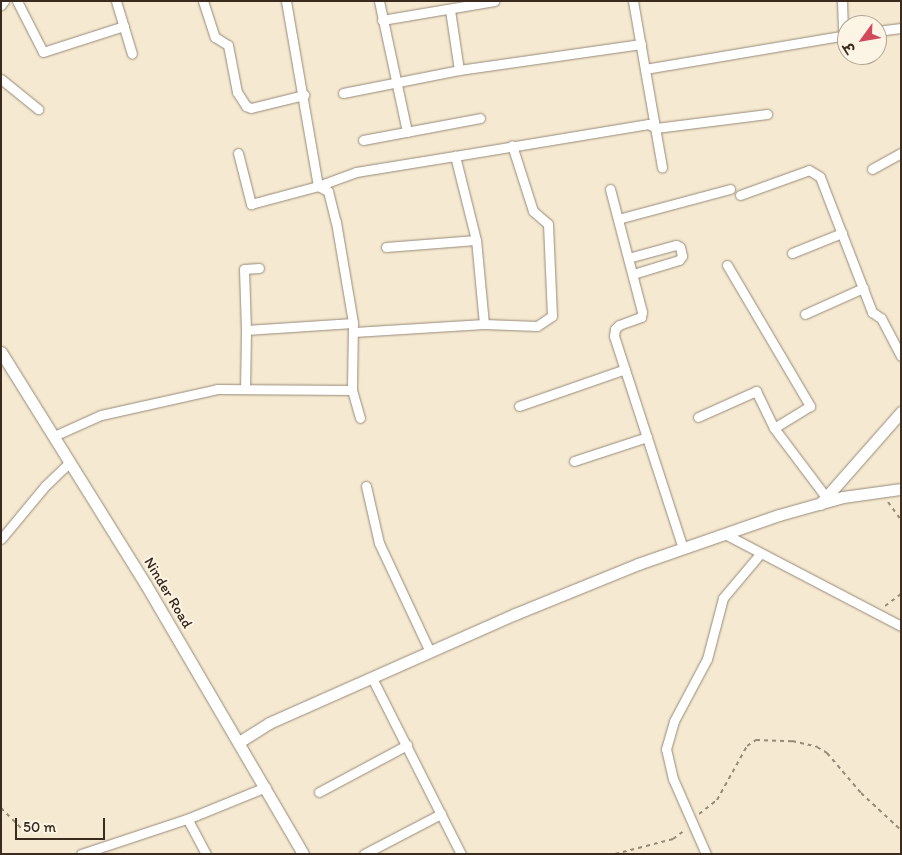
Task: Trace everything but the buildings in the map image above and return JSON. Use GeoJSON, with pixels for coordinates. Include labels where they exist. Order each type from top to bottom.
{"type":"FeatureCollection","features":[{"type":"Feature","properties":{"kind":"street"},"geometry":{"type":"LineString","coordinates":[[1,5],[4,1]]}},
{"type":"Feature","properties":{"kind":"street"},"geometry":{"type":"LineString","coordinates":[[17,1],[43,52],[124,26]]}},
{"type":"Feature","properties":{"kind":"street"},"geometry":{"type":"LineString","coordinates":[[116,1],[132,54]]}},
{"type":"Feature","properties":{"kind":"street"},"geometry":{"type":"LineString","coordinates":[[203,1],[215,37],[228,45],[236,92],[246,106],[251,108],[304,95]]}},
{"type":"Feature","properties":{"kind":"street"},"geometry":{"type":"LineString","coordinates":[[286,1],[304,95],[318,186]]}},
{"type":"Feature","properties":{"kind":"street"},"geometry":{"type":"LineString","coordinates":[[379,1],[398,82],[407,132]]}},
{"type":"Feature","properties":{"kind":"street"},"geometry":{"type":"LineString","coordinates":[[382,20],[450,10],[494,1]]}},
{"type":"Feature","properties":{"kind":"street"},"geometry":{"type":"LineString","coordinates":[[633,1],[662,168]]}},
{"type":"Feature","properties":{"kind":"street"},"geometry":{"type":"LineString","coordinates":[[842,1],[843,15]]}},
{"type":"Feature","properties":{"kind":"street"},"geometry":{"type":"LineString","coordinates":[[450,10],[459,70]]}},
{"type":"Feature","properties":{"kind":"street"},"geometry":{"type":"LineString","coordinates":[[887,30],[901,28]]}},
{"type":"Feature","properties":{"kind":"street"},"geometry":{"type":"LineString","coordinates":[[645,69],[837,36]]}},
{"type":"Feature","properties":{"kind":"street"},"geometry":{"type":"LineString","coordinates":[[343,93],[459,70],[641,44]]}},
{"type":"Feature","properties":{"kind":"street"},"geometry":{"type":"LineString","coordinates":[[1,79],[38,109]]}},
{"type":"Feature","properties":{"kind":"street"},"geometry":{"type":"LineString","coordinates":[[238,154],[251,204],[318,186],[356,172],[648,124],[656,128],[767,114]]}},
{"type":"Feature","properties":{"kind":"street"},"geometry":{"type":"LineString","coordinates":[[363,140],[480,118]]}},
{"type":"Feature","properties":{"kind":"street"},"geometry":{"type":"LineString","coordinates":[[246,330],[484,324],[537,326],[552,316],[548,224],[533,211],[512,145]]}},
{"type":"Feature","properties":{"kind":"street"},"geometry":{"type":"LineString","coordinates":[[872,169],[901,153]]}},
{"type":"Feature","properties":{"kind":"street"},"geometry":{"type":"LineString","coordinates":[[455,156],[476,240],[484,324]]}},
{"type":"Feature","properties":{"kind":"street"},"geometry":{"type":"LineString","coordinates":[[740,195],[801,172],[815,172],[820,177],[872,312],[881,318],[901,356]]}},
{"type":"Feature","properties":{"kind":"street"},"geometry":{"type":"LineString","coordinates":[[318,186],[328,191],[336,222],[353,328],[352,390],[360,418]]}},
{"type":"Feature","properties":{"kind":"street"},"geometry":{"type":"LineString","coordinates":[[610,189],[633,274],[641,317],[615,329],[625,369],[683,548]]}},
{"type":"Feature","properties":{"kind":"street"},"geometry":{"type":"LineString","coordinates":[[618,219],[730,189]]}},
{"type":"Feature","properties":{"kind":"street"},"geometry":{"type":"LineString","coordinates":[[792,253],[842,234]]}},
{"type":"Feature","properties":{"kind":"street"},"geometry":{"type":"LineString","coordinates":[[386,247],[476,240]]}},
{"type":"Feature","properties":{"kind":"street"},"geometry":{"type":"LineString","coordinates":[[628,258],[676,245],[680,248],[682,256],[679,260],[633,274]]}},
{"type":"Feature","properties":{"kind":"street"},"geometry":{"type":"LineString","coordinates":[[727,266],[810,406],[774,428]]}},
{"type":"Feature","properties":{"kind":"street"},"geometry":{"type":"LineString","coordinates":[[245,389],[244,269],[259,268]]}},
{"type":"Feature","properties":{"kind":"street"},"geometry":{"type":"LineString","coordinates":[[805,314],[863,288]]}},
{"type":"Feature","properties":{"kind":"street","name":"Ninder Road"},"geometry":{"type":"LineString","coordinates":[[1,352],[70,462],[239,742],[303,854]]}},
{"type":"Feature","properties":{"kind":"street"},"geometry":{"type":"LineString","coordinates":[[519,406],[625,369]]}},
{"type":"Feature","properties":{"kind":"street"},"geometry":{"type":"LineString","coordinates":[[54,436],[101,415],[149,402],[216,389],[352,390]]}},
{"type":"Feature","properties":{"kind":"street"},"geometry":{"type":"LineString","coordinates":[[698,416],[756,391],[774,428],[823,500]]}},
{"type":"Feature","properties":{"kind":"street"},"geometry":{"type":"LineString","coordinates":[[823,500],[901,412]]}},
{"type":"Feature","properties":{"kind":"street"},"geometry":{"type":"LineString","coordinates":[[574,461],[647,437]]}},
{"type":"Feature","properties":{"kind":"street"},"geometry":{"type":"LineString","coordinates":[[1,539],[45,486],[70,462]]}},
{"type":"Feature","properties":{"kind":"street"},"geometry":{"type":"LineString","coordinates":[[366,486],[379,543],[430,652]]}},
{"type":"Feature","properties":{"kind":"street"},"geometry":{"type":"LineString","coordinates":[[239,742],[269,723],[430,652],[683,548],[823,500],[901,489]]}},
{"type":"Feature","properties":{"kind":"street"},"geometry":{"type":"LineString","coordinates":[[725,534],[760,554],[879,612],[901,626]]}},
{"type":"Feature","properties":{"kind":"street"},"geometry":{"type":"LineString","coordinates":[[706,854],[672,779],[666,749],[674,721],[706,659],[723,598],[760,554]]}},
{"type":"Feature","properties":{"kind":"street"},"geometry":{"type":"LineString","coordinates":[[372,678],[461,854]]}},
{"type":"Feature","properties":{"kind":"street"},"geometry":{"type":"LineString","coordinates":[[319,792],[407,746]]}},
{"type":"Feature","properties":{"kind":"street"},"geometry":{"type":"LineString","coordinates":[[81,854],[187,819],[266,787]]}},
{"type":"Feature","properties":{"kind":"street"},"geometry":{"type":"LineString","coordinates":[[364,854],[441,814]]}},
{"type":"Feature","properties":{"kind":"street"},"geometry":{"type":"LineString","coordinates":[[187,819],[206,854]]}},
{"type":"Feature","properties":{"kind":"path"},"geometry":{"type":"LineString","coordinates":[[881,492],[901,520]]}},
{"type":"Feature","properties":{"kind":"path"},"geometry":{"type":"LineString","coordinates":[[879,612],[901,594]]}},
{"type":"Feature","properties":{"kind":"path"},"geometry":{"type":"LineString","coordinates":[[615,854],[672,839],[693,824],[727,786],[734,766],[747,746],[756,740],[792,741],[817,746],[827,754],[861,793],[901,830]]}},
{"type":"Feature","properties":{"kind":"path"},"geometry":{"type":"LineString","coordinates":[[1,808],[27,834]]}}]}
